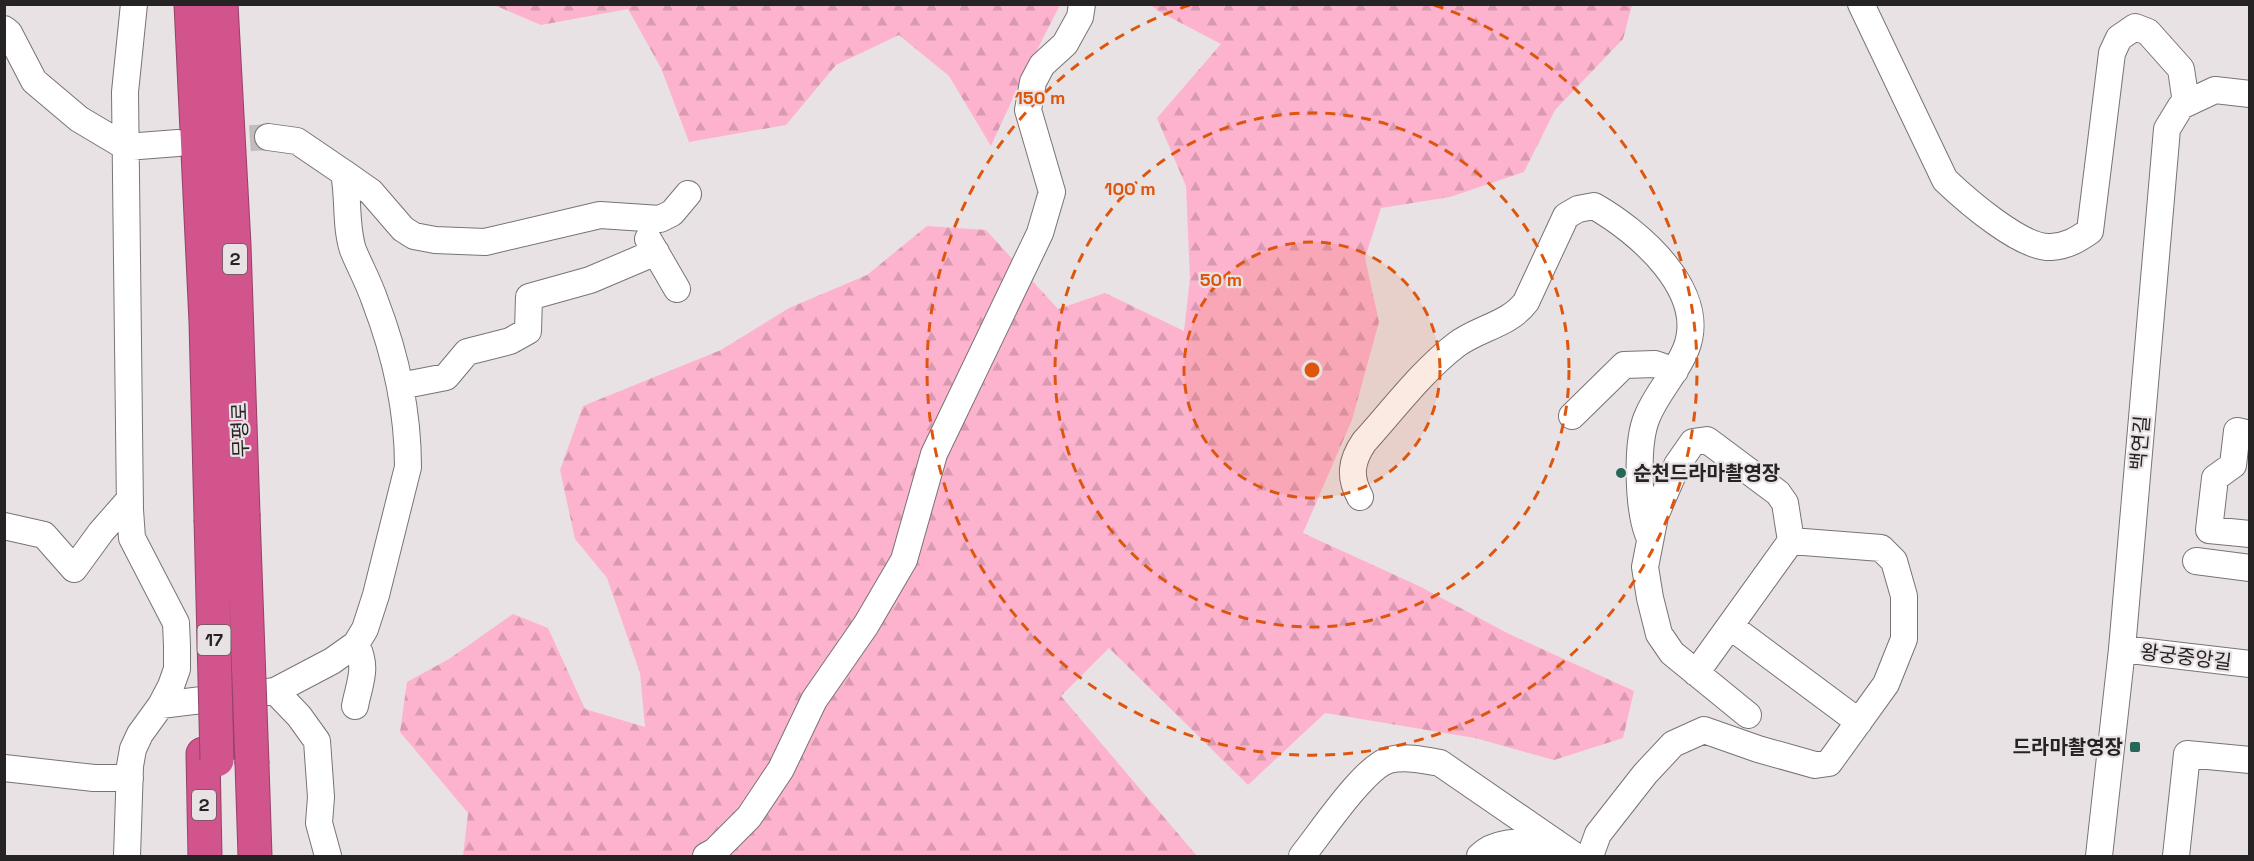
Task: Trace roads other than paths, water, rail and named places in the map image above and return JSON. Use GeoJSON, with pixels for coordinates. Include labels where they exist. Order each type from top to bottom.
{"type":"FeatureCollection","features":[{"type":"Feature","properties":{"kind":"highway","name":"2"},"geometry":{"type":"LineString","coordinates":[[191,4],[206,322],[198,349],[210,757],[205,856]]}},
{"type":"Feature","properties":{"kind":"highway","name":"무평로"},"geometry":{"type":"LineString","coordinates":[[221,4],[234,245],[255,854]]}},
{"type":"Feature","properties":{"kind":"highway"},"geometry":{"type":"LineString","coordinates":[[210,757],[220,856]]}},
{"type":"Feature","properties":{"kind":"street"},"geometry":{"type":"LineString","coordinates":[[127,856],[129,778],[133,749],[140,734],[161,705],[177,669],[176,623],[132,538],[129,499],[125,92],[134,4]]}},
{"type":"Feature","properties":{"kind":"street"},"geometry":{"type":"LineString","coordinates":[[706,856],[715,851],[749,817],[781,770],[814,699],[867,626],[904,560],[934,454],[1040,233],[1053,192],[1028,110],[1033,82],[1042,65],[1065,44],[1080,17],[1082,4]]}},
{"type":"Feature","properties":{"kind":"street"},"geometry":{"type":"LineString","coordinates":[[1861,4],[1945,180],[1967,201],[2031,244],[2050,248],[2072,244],[2090,231],[2112,53],[2119,38],[2135,27],[2148,32],[2181,69],[2186,103]]}},
{"type":"Feature","properties":{"kind":"street"},"geometry":{"type":"LineString","coordinates":[[4,29],[9,33],[34,81],[79,119],[126,147],[178,143]]}},
{"type":"Feature","properties":{"kind":"street","name":"백연길"},"geometry":{"type":"LineString","coordinates":[[2099,856],[2122,649],[2167,129],[2181,106],[2215,90],[2250,94]]}},
{"type":"Feature","properties":{"kind":"street"},"geometry":{"type":"LineString","coordinates":[[268,137],[297,141],[371,192],[403,229],[414,236],[435,240],[485,242],[600,215],[660,219],[672,213],[687,194]]}},
{"type":"Feature","properties":{"kind":"street"},"geometry":{"type":"LineString","coordinates":[[161,705],[275,691],[332,661],[356,644],[365,628],[376,595],[408,467],[408,445],[400,386],[376,302],[353,250],[349,232],[348,190],[344,173]]}},
{"type":"Feature","properties":{"kind":"street"},"geometry":{"type":"LineString","coordinates":[[1360,497],[1352,476],[1358,451],[1364,442],[1421,379],[1456,345],[1479,330],[1501,322],[1520,310],[1526,302],[1566,216],[1578,209],[1594,206],[1643,243],[1675,278],[1689,311],[1687,347],[1675,371],[1660,391],[1643,429],[1640,473],[1642,519],[1651,540]]}},
{"type":"Feature","properties":{"kind":"street"},"geometry":{"type":"LineString","coordinates":[[634,219],[677,289]]}},
{"type":"Feature","properties":{"kind":"street"},"geometry":{"type":"LineString","coordinates":[[400,386],[446,377],[467,352],[510,341],[528,331],[529,297],[590,280],[656,252]]}},
{"type":"Feature","properties":{"kind":"street"},"geometry":{"type":"LineString","coordinates":[[1572,416],[1624,365],[1655,364],[1675,371]]}},
{"type":"Feature","properties":{"kind":"street"},"geometry":{"type":"LineString","coordinates":[[2250,434],[2237,431],[2233,465],[2215,478],[2209,530],[2250,534]]}},
{"type":"Feature","properties":{"kind":"street"},"geometry":{"type":"LineString","coordinates":[[1696,673],[1791,541],[1785,503],[1778,493],[1707,440],[1693,442],[1677,465],[1655,516],[1645,567],[1659,634],[1672,652],[1696,673],[1748,715]]}},
{"type":"Feature","properties":{"kind":"street"},"geometry":{"type":"LineString","coordinates":[[4,526],[44,536],[74,569],[129,499]]}},
{"type":"Feature","properties":{"kind":"street"},"geometry":{"type":"LineString","coordinates":[[1590,856],[1598,834],[1645,774],[1673,744],[1704,730],[1758,749],[1815,765],[1828,763],[1886,684],[1904,639],[1904,596],[1894,561],[1881,548],[1791,541]]}},
{"type":"Feature","properties":{"kind":"street"},"geometry":{"type":"LineString","coordinates":[[2196,561],[2250,568]]}},
{"type":"Feature","properties":{"kind":"street"},"geometry":{"type":"LineString","coordinates":[[1730,626],[1859,722]]}},
{"type":"Feature","properties":{"kind":"street"},"geometry":{"type":"LineString","coordinates":[[355,706],[363,667],[363,658],[356,644]]}},
{"type":"Feature","properties":{"kind":"street","name":"왕궁중앙길"},"geometry":{"type":"LineString","coordinates":[[2122,649],[2250,664]]}},
{"type":"Feature","properties":{"kind":"street"},"geometry":{"type":"LineString","coordinates":[[275,691],[299,716],[317,741],[321,797],[319,823],[328,856]]}},
{"type":"Feature","properties":{"kind":"street"},"geometry":{"type":"LineString","coordinates":[[2176,856],[2187,754],[2250,760]]}},
{"type":"Feature","properties":{"kind":"street"},"geometry":{"type":"LineString","coordinates":[[1302,856],[1371,770],[1389,760],[1419,758],[1440,763],[1558,852]]}},
{"type":"Feature","properties":{"kind":"street"},"geometry":{"type":"LineString","coordinates":[[4,768],[129,778]]}},
{"type":"Feature","properties":{"kind":"street"},"geometry":{"type":"LineString","coordinates":[[1479,856],[1493,847],[1512,843],[1558,852]]}},
{"type":"Feature","properties":{"kind":"tunnel"},"geometry":{"type":"LineString","coordinates":[[211,141],[268,137]]}},
{"type":"Feature","properties":{"kind":"place","name":"순천드라마촬영장"},"geometry":{"type":"Point","coordinates":[1621,473]}},
{"type":"Feature","properties":{"kind":"place","name":"드라마촬영장"},"geometry":{"type":"Point","coordinates":[2135,747]}}]}
